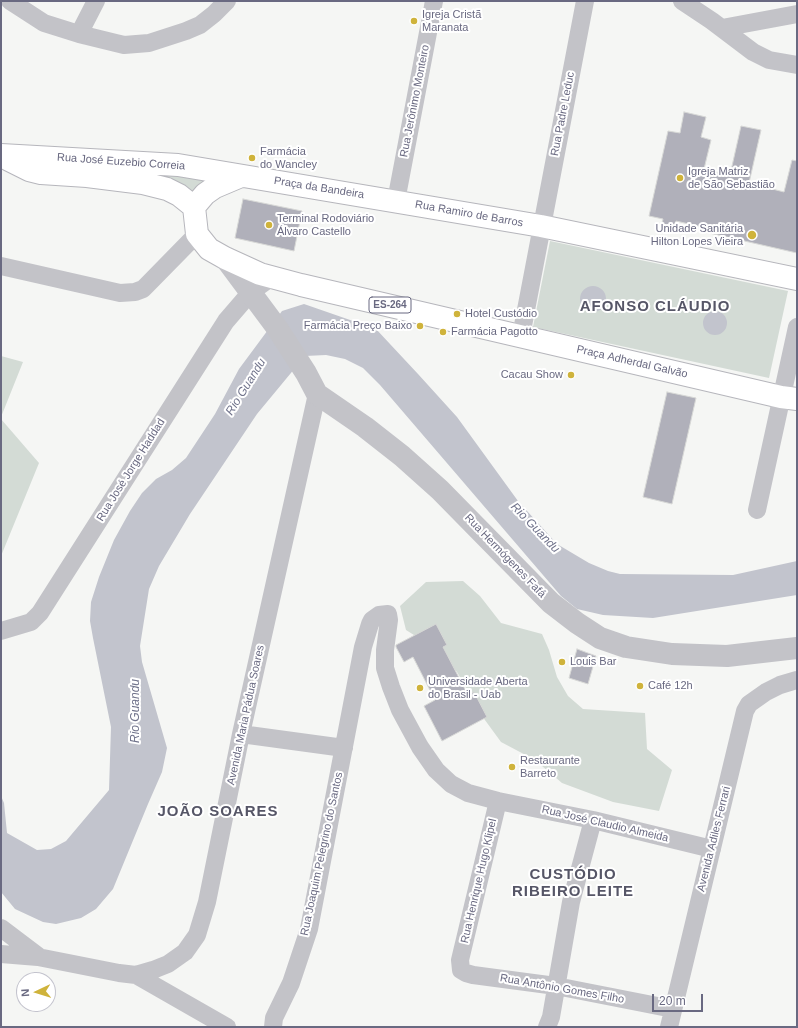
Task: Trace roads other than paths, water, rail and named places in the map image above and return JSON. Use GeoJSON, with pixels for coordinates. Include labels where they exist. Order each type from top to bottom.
{"type":"FeatureCollection","features":[{"type":"Feature","properties":{"kind":"main road","name":"Rua José Euzebio Correia"},"geometry":{"type":"LineString","coordinates":[[1,155],[178,165],[241,176]]}},
{"type":"Feature","properties":{"kind":"main road","name":"Rua José Euzebio Correia"},"geometry":{"type":"LineString","coordinates":[[1,155],[15,165],[41,173],[143,183],[168,189],[179,195],[194,207]]}},
{"type":"Feature","properties":{"kind":"main road","name":"Praça da Bandeira"},"geometry":{"type":"LineString","coordinates":[[241,176],[311,186],[396,201]]}},
{"type":"Feature","properties":{"kind":"main road"},"geometry":{"type":"LineString","coordinates":[[197,234],[194,207],[205,194],[215,187],[241,176]]}},
{"type":"Feature","properties":{"kind":"main road","name":"Rua Ramiro de Barros"},"geometry":{"type":"LineString","coordinates":[[396,201],[541,226],[797,279]]}},
{"type":"Feature","properties":{"kind":"main road","name":"ES-264"},"geometry":{"type":"LineString","coordinates":[[197,234],[209,249],[261,281],[521,336]]}},
{"type":"Feature","properties":{"kind":"main road","name":"Praça Adherdal Galvão"},"geometry":{"type":"LineString","coordinates":[[521,336],[789,398]]}},
{"type":"Feature","properties":{"kind":"street"},"geometry":{"type":"LineString","coordinates":[[10,1],[44,23],[79,34],[124,45],[149,43],[170,37],[200,25],[227,1]]}},
{"type":"Feature","properties":{"kind":"street"},"geometry":{"type":"LineString","coordinates":[[79,34],[96,1]]}},
{"type":"Feature","properties":{"kind":"street","name":"Rua Jerônimo Monteiro"},"geometry":{"type":"LineString","coordinates":[[396,201],[434,1]]}},
{"type":"Feature","properties":{"kind":"street","name":"Rua Padre Leduc"},"geometry":{"type":"LineString","coordinates":[[541,226],[585,1]]}},
{"type":"Feature","properties":{"kind":"street"},"geometry":{"type":"LineString","coordinates":[[682,1],[753,52],[769,60],[797,65]]}},
{"type":"Feature","properties":{"kind":"street"},"geometry":{"type":"LineString","coordinates":[[708,1],[717,25]]}},
{"type":"Feature","properties":{"kind":"street"},"geometry":{"type":"LineString","coordinates":[[717,25],[797,14]]}},
{"type":"Feature","properties":{"kind":"street"},"geometry":{"type":"LineString","coordinates":[[521,336],[541,226]]}},
{"type":"Feature","properties":{"kind":"street"},"geometry":{"type":"LineString","coordinates":[[1,266],[120,293],[135,292],[143,289],[197,234]]}},
{"type":"Feature","properties":{"kind":"street","name":"Rua Hermógenes Fafá"},"geometry":{"type":"LineString","coordinates":[[261,281],[277,328],[306,373],[317,394],[365,427],[402,456],[440,490],[551,603],[577,623],[600,638],[626,647],[672,654],[727,656],[797,648]]}},
{"type":"Feature","properties":{"kind":"street","name":"Rua José Jorge Haddad"},"geometry":{"type":"LineString","coordinates":[[1,631],[32,622],[40,613],[226,321],[261,281]]}},
{"type":"Feature","properties":{"kind":"street"},"geometry":{"type":"LineString","coordinates":[[757,510],[789,398],[797,327]]}},
{"type":"Feature","properties":{"kind":"street","name":"Avenida Maria Pádua Soares"},"geometry":{"type":"LineString","coordinates":[[1,954],[38,957],[136,975],[168,964],[186,952],[198,936],[207,902],[241,734],[317,394]]}},
{"type":"Feature","properties":{"kind":"street","name":"Rua Joaquim Pelegrino do Santos"},"geometry":{"type":"LineString","coordinates":[[273,1027],[274,1018],[291,983],[309,929],[363,647],[372,620],[376,617],[388,614],[389,620],[385,650],[385,668],[400,710],[420,747],[436,770],[451,784],[468,793],[498,801]]}},
{"type":"Feature","properties":{"kind":"street","name":"Avenida Adiles Ferrari"},"geometry":{"type":"LineString","coordinates":[[670,1027],[673,1009],[745,711],[749,704],[766,692],[780,685],[797,680]]}},
{"type":"Feature","properties":{"kind":"street"},"geometry":{"type":"LineString","coordinates":[[241,734],[344,748]]}},
{"type":"Feature","properties":{"kind":"street","name":"Rua José Claudio Almeida"},"geometry":{"type":"LineString","coordinates":[[498,801],[593,820],[712,849]]}},
{"type":"Feature","properties":{"kind":"street","name":"Rua Henrique Hugo Klipel"},"geometry":{"type":"LineString","coordinates":[[460,960],[498,801]]}},
{"type":"Feature","properties":{"kind":"street"},"geometry":{"type":"LineString","coordinates":[[548,1027],[571,902],[593,820]]}},
{"type":"Feature","properties":{"kind":"street"},"geometry":{"type":"LineString","coordinates":[[1,928],[38,957]]}},
{"type":"Feature","properties":{"kind":"street","name":"Rua Antônio Gomes Filho"},"geometry":{"type":"LineString","coordinates":[[460,960],[461,970],[466,974],[556,986],[673,1009]]}},
{"type":"Feature","properties":{"kind":"street"},"geometry":{"type":"LineString","coordinates":[[136,975],[227,1027]]}},
{"type":"Feature","properties":{"kind":"water"},"geometry":{"type":"Polygon","coordinates":[[[593,286],[602,290],[606,299],[602,308],[593,312],[584,308],[580,299],[584,290],[593,286]]]}},
{"type":"Feature","properties":{"kind":"water","name":"Rio Guandu"},"geometry":{"type":"Polygon","coordinates":[[[304,304],[376,329],[457,417],[518,501],[557,544],[589,563],[620,574],[733,575],[797,561],[797,595],[653,618],[603,615],[577,609],[561,596],[380,385],[363,368],[345,359],[326,355],[305,356],[257,414],[190,514],[159,566],[149,589],[140,646],[142,662],[167,748],[162,772],[113,889],[96,909],[81,918],[56,924],[43,922],[15,909],[1,892],[1,796],[4,803],[7,833],[37,850],[51,849],[66,841],[109,790],[111,727],[90,621],[91,602],[99,577],[114,540],[142,493],[156,479],[172,470],[186,458],[215,414],[239,369],[282,311],[304,304]]]}},
{"type":"Feature","properties":{"kind":"water"},"geometry":{"type":"Polygon","coordinates":[[[715,311],[723,315],[727,323],[723,331],[715,335],[707,331],[703,323],[707,315],[715,311]]]}},
{"type":"Feature","properties":{"kind":"place","name":"Igreja Cristã Maranata"},"geometry":{"type":"Point","coordinates":[414,21]}},
{"type":"Feature","properties":{"kind":"place","name":"Farmácia do Wancley"},"geometry":{"type":"Point","coordinates":[252,158]}},
{"type":"Feature","properties":{"kind":"place","name":"Igreja Matriz de São Sebastião"},"geometry":{"type":"Point","coordinates":[680,178]}},
{"type":"Feature","properties":{"kind":"place","name":"Terminal Rodoviário Álvaro Castello"},"geometry":{"type":"Point","coordinates":[269,225]}},
{"type":"Feature","properties":{"kind":"place","name":"Unidade Sanitária Hilton Lopes Vieira"},"geometry":{"type":"Point","coordinates":[752,235]}},
{"type":"Feature","properties":{"kind":"place","name":"Hotel Custódio"},"geometry":{"type":"Point","coordinates":[457,314]}},
{"type":"Feature","properties":{"kind":"place","name":"Farmácia Preço Baixo"},"geometry":{"type":"Point","coordinates":[420,326]}},
{"type":"Feature","properties":{"kind":"place","name":"Farmácia Pagotto"},"geometry":{"type":"Point","coordinates":[443,332]}},
{"type":"Feature","properties":{"kind":"place","name":"Cacau Show"},"geometry":{"type":"Point","coordinates":[571,375]}},
{"type":"Feature","properties":{"kind":"place","name":"Louis Bar"},"geometry":{"type":"Point","coordinates":[562,662]}},
{"type":"Feature","properties":{"kind":"place","name":"Café 12h"},"geometry":{"type":"Point","coordinates":[640,686]}},
{"type":"Feature","properties":{"kind":"place","name":"Universidade Aberta do Brasil - Uab"},"geometry":{"type":"Point","coordinates":[420,688]}},
{"type":"Feature","properties":{"kind":"place","name":"Restaurante Barreto"},"geometry":{"type":"Point","coordinates":[512,767]}},
{"type":"Feature","properties":{"kind":"district","name":"AFONSO CLÁUDIO"},"geometry":{"type":"Point","coordinates":[655,307]}},
{"type":"Feature","properties":{"kind":"district","name":"JOÃO SOARES"},"geometry":{"type":"Point","coordinates":[218,812]}},
{"type":"Feature","properties":{"kind":"district","name":"CUSTÓDIO RIBEIRO LEITE"},"geometry":{"type":"Point","coordinates":[573,884]}}]}
